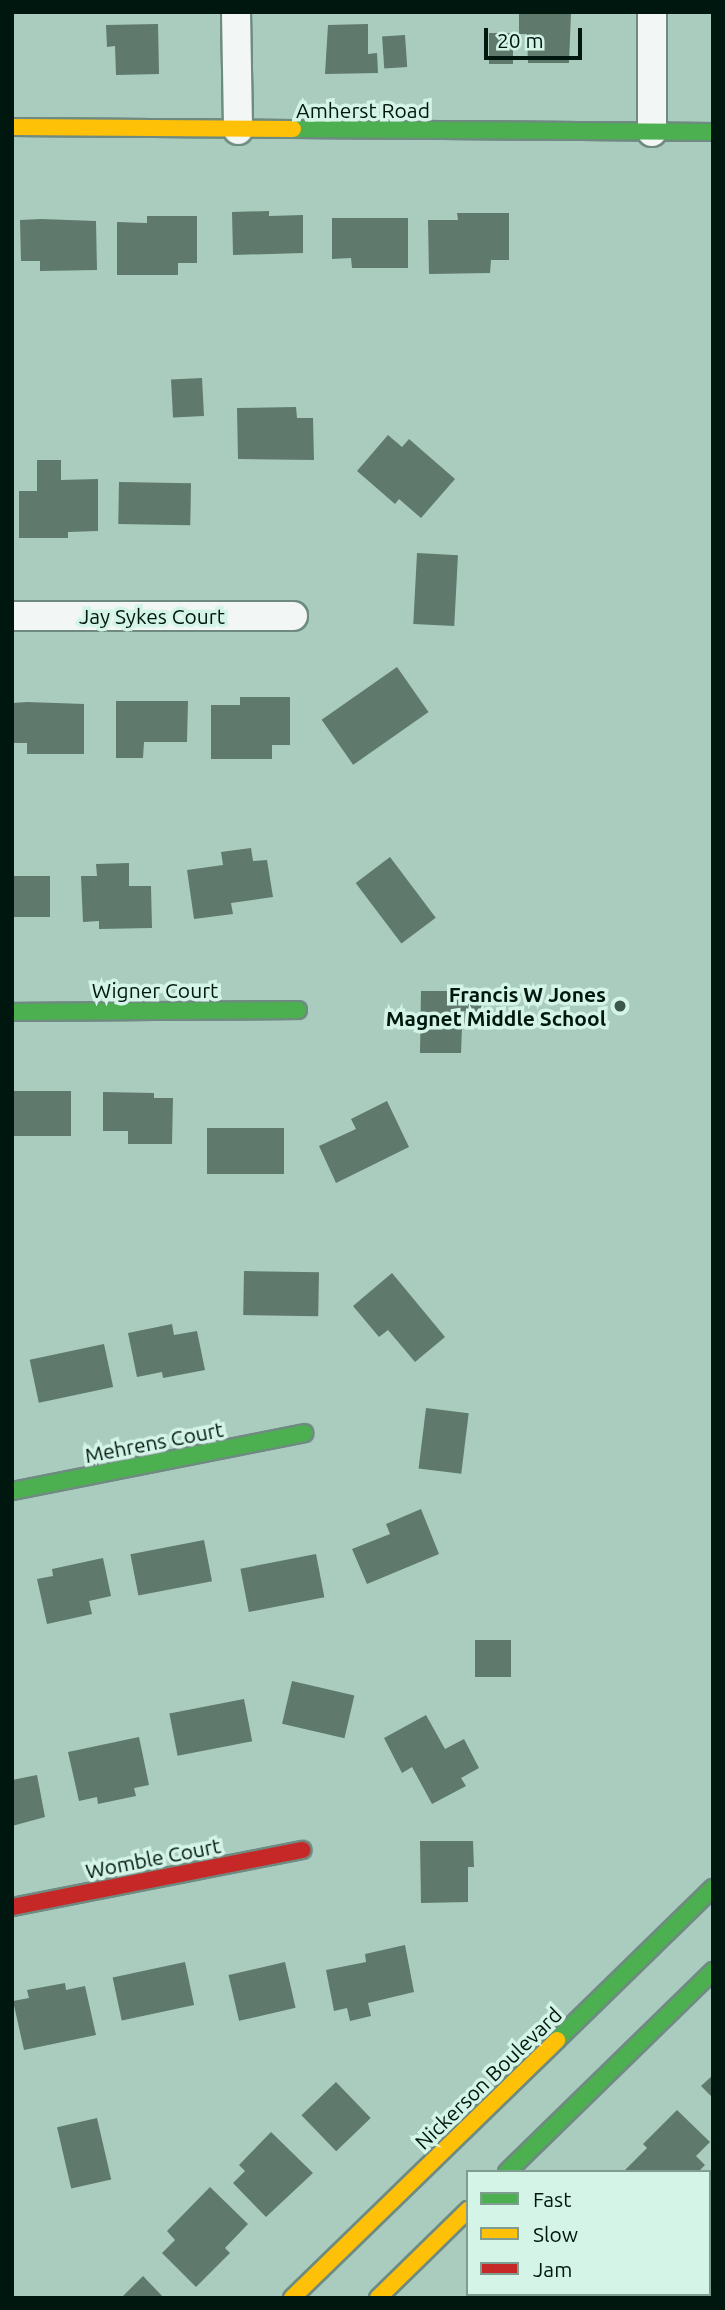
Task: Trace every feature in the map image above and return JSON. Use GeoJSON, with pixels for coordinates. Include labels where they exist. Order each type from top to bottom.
{"type":"FeatureCollection","features":[{"type":"Feature","properties":{"kind":"street"},"geometry":{"type":"LineString","coordinates":[[236,12],[238,130]]}},
{"type":"Feature","properties":{"kind":"street"},"geometry":{"type":"LineString","coordinates":[[652,12],[652,132]]}},
{"type":"Feature","properties":{"kind":"street","name":"Amherst Road"},"geometry":{"type":"LineString","coordinates":[[12,127],[713,132]]}},
{"type":"Feature","properties":{"kind":"street","name":"Jay Sykes Court"},"geometry":{"type":"LineString","coordinates":[[12,616],[293,616]]}},
{"type":"Feature","properties":{"kind":"street","name":"Wigner Court"},"geometry":{"type":"LineString","coordinates":[[12,1012],[298,1010]]}},
{"type":"Feature","properties":{"kind":"street","name":"Mehrens Court"},"geometry":{"type":"LineString","coordinates":[[12,1492],[304,1433]]}},
{"type":"Feature","properties":{"kind":"street","name":"Womble Court"},"geometry":{"type":"LineString","coordinates":[[12,1908],[302,1850]]}},
{"type":"Feature","properties":{"kind":"street","name":"Nickerson Boulevard"},"geometry":{"type":"LineString","coordinates":[[292,2298],[713,1888]]}},
{"type":"Feature","properties":{"kind":"street"},"geometry":{"type":"LineString","coordinates":[[509,2170],[713,1970]]}},
{"type":"Feature","properties":{"kind":"street"},"geometry":{"type":"LineString","coordinates":[[378,2298],[466,2212]]}},
{"type":"Feature","properties":{"kind":"building"},"geometry":{"type":"Polygon","coordinates":[[[519,13],[571,13],[569,63],[528,63],[527,34],[519,34],[519,13]]]}},
{"type":"Feature","properties":{"kind":"building"},"geometry":{"type":"Polygon","coordinates":[[[158,24],[159,74],[116,75],[115,46],[107,47],[106,25],[158,24]]]}},
{"type":"Feature","properties":{"kind":"building"},"geometry":{"type":"Polygon","coordinates":[[[368,24],[368,54],[377,53],[378,73],[325,74],[328,25],[368,24]]]}},
{"type":"Feature","properties":{"kind":"building"},"geometry":{"type":"Polygon","coordinates":[[[489,33],[513,33],[513,64],[489,64],[489,33]]]}},
{"type":"Feature","properties":{"kind":"building"},"geometry":{"type":"Polygon","coordinates":[[[405,35],[407,67],[384,69],[382,37],[405,35]]]}},
{"type":"Feature","properties":{"kind":"building"},"geometry":{"type":"Polygon","coordinates":[[[269,211],[269,216],[303,215],[303,253],[233,255],[232,212],[269,211]]]}},
{"type":"Feature","properties":{"kind":"building"},"geometry":{"type":"Polygon","coordinates":[[[457,213],[509,213],[509,260],[491,260],[490,273],[429,274],[428,220],[458,220],[457,213]]]}},
{"type":"Feature","properties":{"kind":"building"},"geometry":{"type":"Polygon","coordinates":[[[147,216],[197,216],[197,263],[178,263],[178,275],[117,275],[117,222],[147,223],[147,216]]]}},
{"type":"Feature","properties":{"kind":"building"},"geometry":{"type":"Polygon","coordinates":[[[332,218],[408,218],[408,268],[352,268],[351,258],[332,259],[332,218]]]}},
{"type":"Feature","properties":{"kind":"building"},"geometry":{"type":"Polygon","coordinates":[[[20,220],[96,221],[97,270],[40,271],[40,261],[21,261],[20,220]]]}},
{"type":"Feature","properties":{"kind":"building"},"geometry":{"type":"Polygon","coordinates":[[[202,378],[204,416],[173,418],[171,380],[202,378]]]}},
{"type":"Feature","properties":{"kind":"building"},"geometry":{"type":"Polygon","coordinates":[[[296,407],[297,418],[313,418],[314,460],[238,459],[237,408],[296,407]]]}},
{"type":"Feature","properties":{"kind":"building"},"geometry":{"type":"Polygon","coordinates":[[[388,435],[402,447],[409,439],[455,479],[421,518],[399,499],[395,504],[357,471],[388,435]]]}},
{"type":"Feature","properties":{"kind":"building"},"geometry":{"type":"Polygon","coordinates":[[[37,460],[61,460],[61,480],[98,479],[98,531],[68,532],[68,538],[19,538],[19,491],[37,491],[37,460]]]}},
{"type":"Feature","properties":{"kind":"building"},"geometry":{"type":"Polygon","coordinates":[[[119,482],[191,483],[190,525],[118,524],[119,482]]]}},
{"type":"Feature","properties":{"kind":"building"},"geometry":{"type":"Polygon","coordinates":[[[417,553],[458,555],[454,626],[413,624],[417,553]]]}},
{"type":"Feature","properties":{"kind":"building"},"geometry":{"type":"Polygon","coordinates":[[[397,667],[429,712],[353,765],[322,720],[397,667]]]}},
{"type":"Feature","properties":{"kind":"building"},"geometry":{"type":"Polygon","coordinates":[[[240,697],[290,697],[290,745],[272,745],[272,759],[211,759],[211,705],[240,705],[240,697]]]}},
{"type":"Feature","properties":{"kind":"building"},"geometry":{"type":"Polygon","coordinates":[[[116,701],[188,701],[187,742],[144,742],[143,758],[116,758],[116,701]]]}},
{"type":"Feature","properties":{"kind":"building"},"geometry":{"type":"Polygon","coordinates":[[[12,703],[84,704],[84,754],[27,754],[27,743],[12,743],[12,703]]]}},
{"type":"Feature","properties":{"kind":"building"},"geometry":{"type":"Polygon","coordinates":[[[251,848],[253,861],[267,860],[273,897],[231,903],[233,914],[194,919],[187,870],[223,865],[221,852],[251,848]]]}},
{"type":"Feature","properties":{"kind":"building"},"geometry":{"type":"Polygon","coordinates":[[[390,857],[436,918],[401,944],[356,883],[390,857]]]}},
{"type":"Feature","properties":{"kind":"building"},"geometry":{"type":"Polygon","coordinates":[[[129,863],[129,886],[151,886],[152,928],[99,929],[99,921],[83,922],[81,876],[97,876],[96,864],[129,863]]]}},
{"type":"Feature","properties":{"kind":"building"},"geometry":{"type":"Polygon","coordinates":[[[12,876],[50,876],[50,917],[12,917],[12,876]]]}},
{"type":"Feature","properties":{"kind":"building"},"geometry":{"type":"Polygon","coordinates":[[[421,991],[483,991],[483,1026],[462,1026],[461,1053],[420,1053],[421,991]]]}},
{"type":"Feature","properties":{"kind":"building"},"geometry":{"type":"Polygon","coordinates":[[[12,1091],[71,1091],[71,1136],[12,1136],[12,1091]]]}},
{"type":"Feature","properties":{"kind":"building"},"geometry":{"type":"Polygon","coordinates":[[[103,1092],[154,1093],[154,1098],[173,1098],[172,1144],[128,1144],[128,1131],[103,1131],[103,1092]]]}},
{"type":"Feature","properties":{"kind":"building"},"geometry":{"type":"Polygon","coordinates":[[[387,1101],[409,1147],[336,1183],[319,1146],[356,1129],[351,1119],[387,1101]]]}},
{"type":"Feature","properties":{"kind":"building"},"geometry":{"type":"Polygon","coordinates":[[[207,1128],[284,1128],[284,1174],[207,1174],[207,1128]]]}},
{"type":"Feature","properties":{"kind":"building"},"geometry":{"type":"Polygon","coordinates":[[[244,1271],[319,1272],[318,1316],[243,1315],[244,1271]]]}},
{"type":"Feature","properties":{"kind":"building"},"geometry":{"type":"Polygon","coordinates":[[[392,1273],[445,1337],[415,1362],[388,1330],[379,1337],[353,1306],[392,1273]]]}},
{"type":"Feature","properties":{"kind":"building"},"geometry":{"type":"Polygon","coordinates":[[[172,1324],[174,1335],[197,1331],[205,1370],[163,1378],[162,1372],[137,1377],[128,1333],[172,1324]]]}},
{"type":"Feature","properties":{"kind":"building"},"geometry":{"type":"Polygon","coordinates":[[[104,1344],[113,1387],[39,1403],[30,1360],[104,1344]]]}},
{"type":"Feature","properties":{"kind":"building"},"geometry":{"type":"Polygon","coordinates":[[[426,1408],[469,1413],[461,1474],[419,1469],[426,1408]]]}},
{"type":"Feature","properties":{"kind":"building"},"geometry":{"type":"Polygon","coordinates":[[[421,1509],[439,1554],[367,1584],[352,1549],[390,1534],[386,1524],[421,1509]]]}},
{"type":"Feature","properties":{"kind":"building"},"geometry":{"type":"Polygon","coordinates":[[[204,1540],[212,1581],[138,1596],[130,1554],[204,1540]]]}},
{"type":"Feature","properties":{"kind":"building"},"geometry":{"type":"Polygon","coordinates":[[[316,1554],[324,1597],[249,1612],[240,1569],[316,1554]]]}},
{"type":"Feature","properties":{"kind":"building"},"geometry":{"type":"Polygon","coordinates":[[[103,1558],[111,1596],[89,1601],[92,1614],[47,1624],[37,1579],[53,1576],[52,1569],[103,1558]]]}},
{"type":"Feature","properties":{"kind":"building"},"geometry":{"type":"Polygon","coordinates":[[[475,1640],[511,1640],[511,1677],[475,1677],[475,1640]]]}},
{"type":"Feature","properties":{"kind":"building"},"geometry":{"type":"Polygon","coordinates":[[[292,1681],[354,1695],[344,1738],[282,1724],[292,1681]]]}},
{"type":"Feature","properties":{"kind":"building"},"geometry":{"type":"Polygon","coordinates":[[[244,1699],[252,1741],[178,1756],[169,1714],[244,1699]]]}},
{"type":"Feature","properties":{"kind":"building"},"geometry":{"type":"Polygon","coordinates":[[[426,1715],[445,1749],[464,1739],[479,1768],[461,1778],[466,1786],[432,1804],[412,1767],[402,1773],[384,1738],[426,1715]]]}},
{"type":"Feature","properties":{"kind":"building"},"geometry":{"type":"Polygon","coordinates":[[[139,1737],[149,1785],[134,1788],[136,1796],[98,1804],[97,1797],[79,1801],[68,1752],[139,1737]]]}},
{"type":"Feature","properties":{"kind":"building"},"geometry":{"type":"Polygon","coordinates":[[[37,1775],[45,1817],[12,1826],[12,1780],[37,1775]]]}},
{"type":"Feature","properties":{"kind":"building"},"geometry":{"type":"Polygon","coordinates":[[[420,1841],[473,1841],[474,1867],[468,1867],[468,1902],[421,1903],[420,1841]]]}},
{"type":"Feature","properties":{"kind":"building"},"geometry":{"type":"Polygon","coordinates":[[[405,1945],[414,1992],[368,2003],[371,2016],[350,2021],[347,2008],[334,2011],[326,1970],[366,1962],[365,1954],[405,1945]]]}},
{"type":"Feature","properties":{"kind":"building"},"geometry":{"type":"Polygon","coordinates":[[[185,1962],[194,2005],[122,2020],[113,1977],[185,1962]]]}},
{"type":"Feature","properties":{"kind":"building"},"geometry":{"type":"Polygon","coordinates":[[[285,1962],[296,2008],[239,2021],[228,1975],[285,1962]]]}},
{"type":"Feature","properties":{"kind":"building"},"geometry":{"type":"Polygon","coordinates":[[[65,1983],[66,1990],[85,1986],[96,2035],[24,2050],[13,2001],[29,1998],[27,1990],[65,1983]]]}},
{"type":"Feature","properties":{"kind":"building"},"geometry":{"type":"Polygon","coordinates":[[[713,2075],[713,2098],[701,2086],[713,2075]]]}},
{"type":"Feature","properties":{"kind":"building"},"geometry":{"type":"Polygon","coordinates":[[[336,2082],[371,2118],[336,2151],[301,2115],[336,2082]]]}},
{"type":"Feature","properties":{"kind":"building"},"geometry":{"type":"Polygon","coordinates":[[[677,2110],[710,2142],[696,2156],[705,2165],[700,2170],[625,2170],[647,2148],[643,2144],[677,2110]]]}},
{"type":"Feature","properties":{"kind":"building"},"geometry":{"type":"Polygon","coordinates":[[[97,2118],[111,2179],[71,2189],[57,2127],[97,2118]]]}},
{"type":"Feature","properties":{"kind":"building"},"geometry":{"type":"Polygon","coordinates":[[[271,2132],[313,2173],[266,2217],[233,2183],[245,2171],[239,2165],[271,2132]]]}},
{"type":"Feature","properties":{"kind":"building"},"geometry":{"type":"Polygon","coordinates":[[[210,2187],[248,2224],[225,2248],[230,2253],[196,2287],[162,2253],[175,2240],[167,2231],[210,2187]]]}},
{"type":"Feature","properties":{"kind":"building"},"geometry":{"type":"Polygon","coordinates":[[[143,2276],[164,2298],[121,2298],[143,2276]]]}},
{"type":"Feature","properties":{"kind":"building"},"geometry":{"type":"Polygon","coordinates":[[[488,2296],[563,2296],[563,2298],[488,2296]]]}},
{"type":"Feature","properties":{"kind":"traffic: fast"},"geometry":{"type":"LineString","coordinates":[[293,129],[713,132]]}},
{"type":"Feature","properties":{"kind":"traffic: fast"},"geometry":{"type":"LineString","coordinates":[[12,1012],[298,1010]]}},
{"type":"Feature","properties":{"kind":"traffic: fast"},"geometry":{"type":"LineString","coordinates":[[12,1491],[304,1433]]}},
{"type":"Feature","properties":{"kind":"traffic: fast"},"geometry":{"type":"LineString","coordinates":[[557,2040],[713,1888]]}},
{"type":"Feature","properties":{"kind":"traffic: fast"},"geometry":{"type":"LineString","coordinates":[[509,2170],[713,1971]]}},
{"type":"Feature","properties":{"kind":"traffic: slow"},"geometry":{"type":"LineString","coordinates":[[12,127],[293,129]]}},
{"type":"Feature","properties":{"kind":"traffic: slow"},"geometry":{"type":"LineString","coordinates":[[292,2298],[557,2040]]}},
{"type":"Feature","properties":{"kind":"traffic: slow"},"geometry":{"type":"LineString","coordinates":[[378,2298],[466,2212]]}},
{"type":"Feature","properties":{"kind":"traffic: jam"},"geometry":{"type":"LineString","coordinates":[[12,1907],[302,1850]]}},
{"type":"Feature","properties":{"kind":"place","name":"Francis W Jones Magnet Middle School"},"geometry":{"type":"Point","coordinates":[620,1006]}}]}
